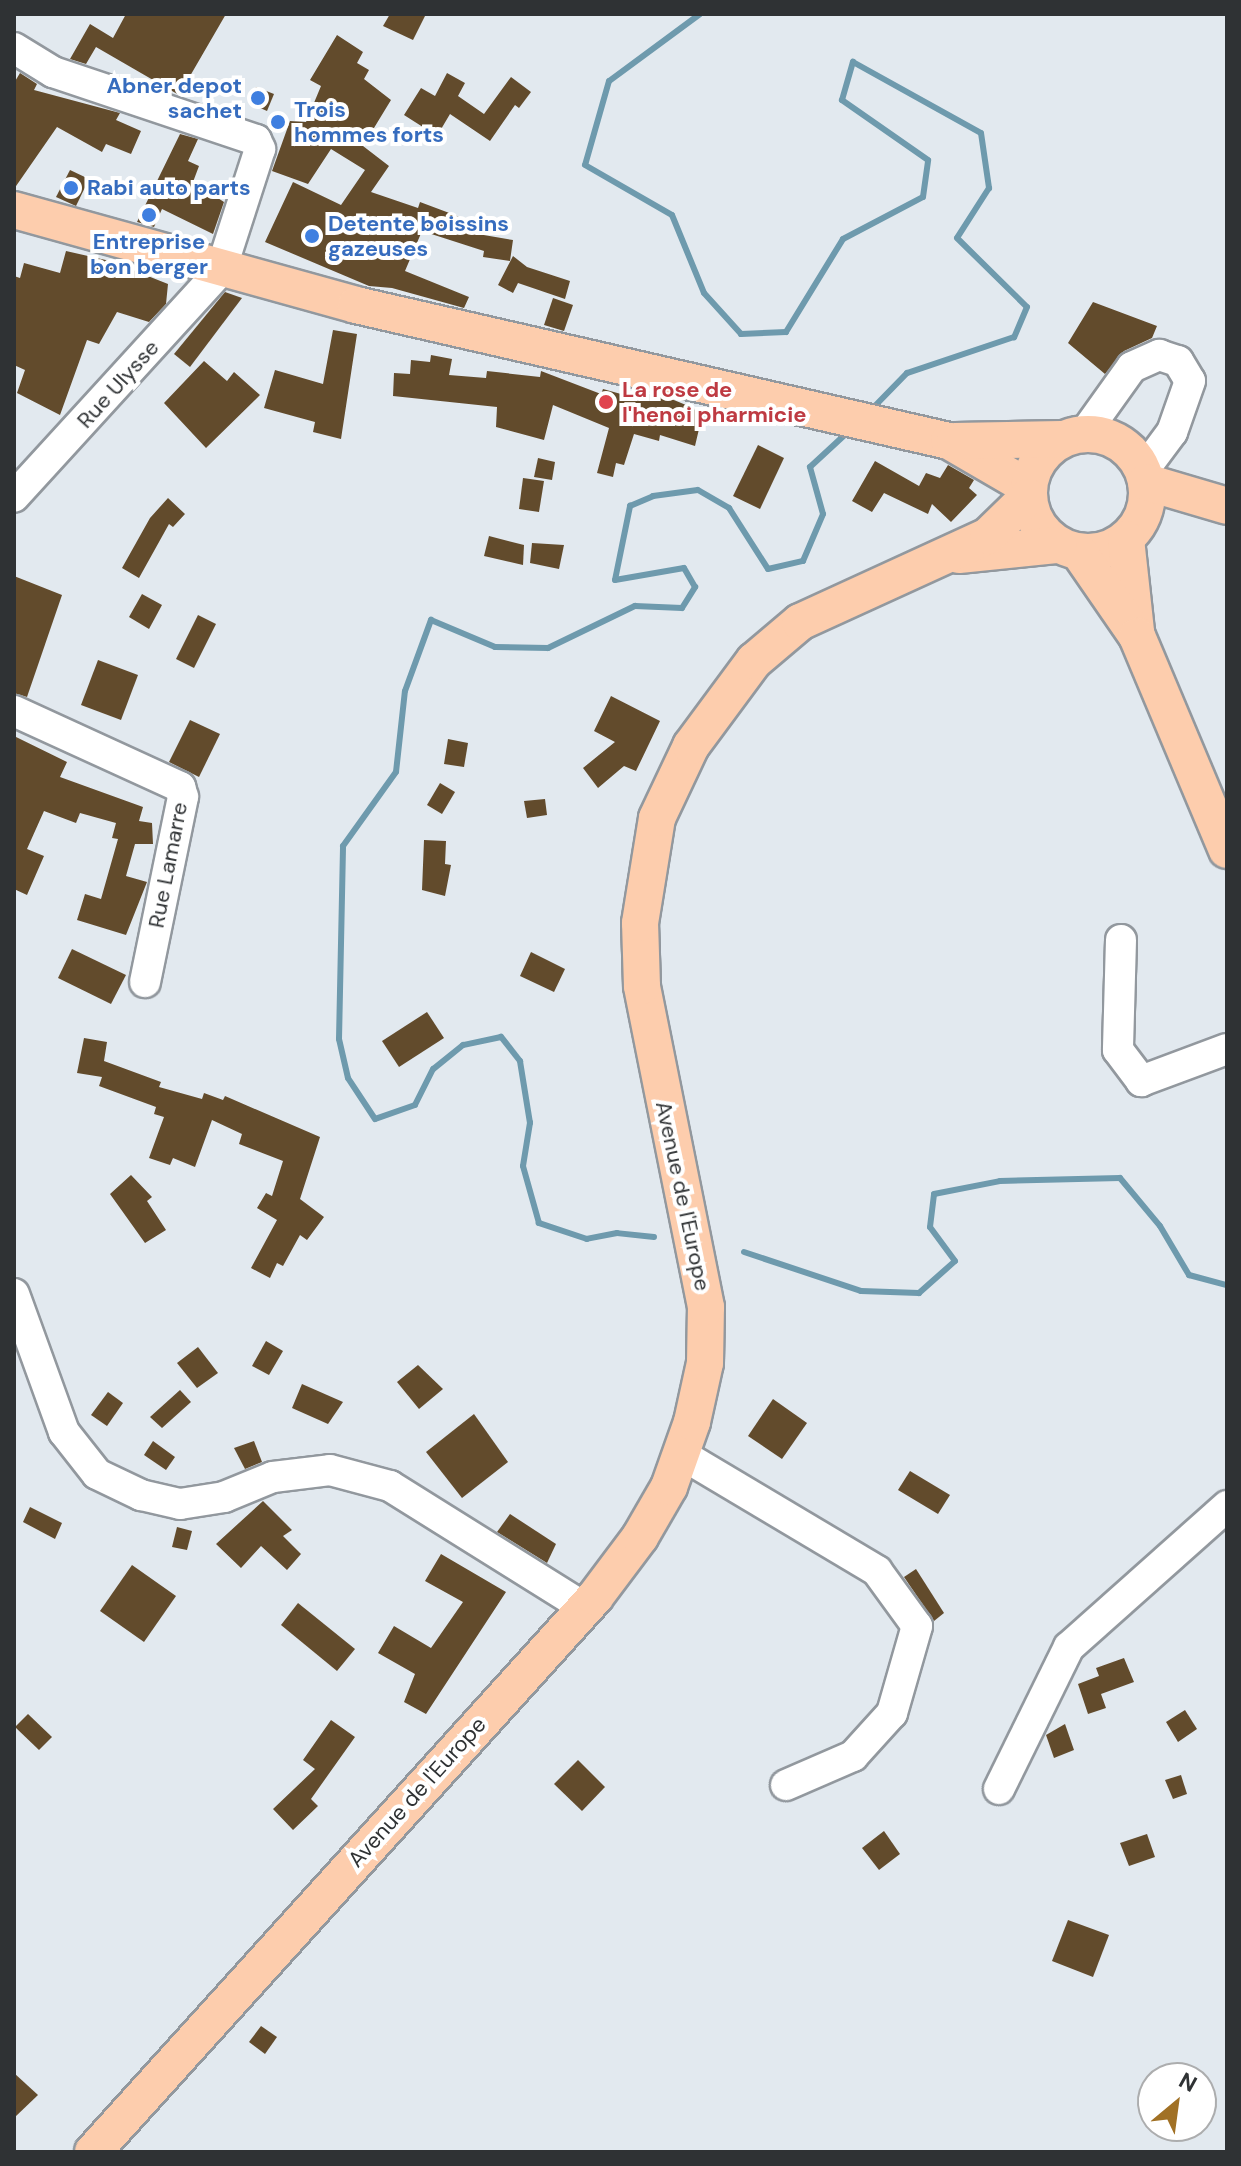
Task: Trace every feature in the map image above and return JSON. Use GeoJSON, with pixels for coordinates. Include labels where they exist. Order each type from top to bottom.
{"type":"FeatureCollection","features":[{"type":"Feature","properties":{"kind":"main road"},"geometry":{"type":"LineString","coordinates":[[14,210],[221,270],[836,418],[949,441],[1108,437],[1129,451],[1145,476],[1219,505]]}},
{"type":"Feature","properties":{"kind":"main road"},"geometry":{"type":"LineString","coordinates":[[1028,492],[1039,459],[1072,437]]}},
{"type":"Feature","properties":{"kind":"main road"},"geometry":{"type":"LineString","coordinates":[[949,441],[1028,492],[1043,533],[1068,549],[1137,636],[1227,850]]}},
{"type":"Feature","properties":{"kind":"main road"},"geometry":{"type":"LineString","coordinates":[[1137,636],[1134,528],[1145,476]]}},
{"type":"Feature","properties":{"kind":"main road","name":"Avenue de l'Europe"},"geometry":{"type":"LineString","coordinates":[[93,2152],[585,1608],[640,1537],[681,1454],[705,1363],[706,1307],[642,986],[640,923],[657,818],[691,746],[754,661],[800,622],[889,578],[953,556],[988,536],[1028,492]]}},
{"type":"Feature","properties":{"kind":"main road"},"geometry":{"type":"LineString","coordinates":[[1068,549],[1104,551],[1134,528],[1219,505]]}},
{"type":"Feature","properties":{"kind":"main road","name":"Avenue de l'Europe"},"geometry":{"type":"LineString","coordinates":[[953,556],[1068,549]]}},
{"type":"Feature","properties":{"kind":"street"},"geometry":{"type":"LineString","coordinates":[[14,48],[53,72],[260,143],[221,270]]}},
{"type":"Feature","properties":{"kind":"street","name":"Rue Ulysse"},"geometry":{"type":"LineString","coordinates":[[14,497],[221,270]]}},
{"type":"Feature","properties":{"kind":"street"},"geometry":{"type":"LineString","coordinates":[[1072,437],[1132,367],[1159,355],[1178,361],[1190,381],[1172,432],[1145,476]]}},
{"type":"Feature","properties":{"kind":"street","name":"Rue Lamarre"},"geometry":{"type":"LineString","coordinates":[[14,711],[180,787],[183,797],[145,982]]}},
{"type":"Feature","properties":{"kind":"street"},"geometry":{"type":"LineString","coordinates":[[1121,940],[1118,1050],[1141,1081],[1227,1049]]}},
{"type":"Feature","properties":{"kind":"street"},"geometry":{"type":"LineString","coordinates":[[14,1294],[64,1432],[97,1474],[141,1495],[180,1504],[224,1497],[273,1477],[330,1470],[390,1486],[585,1608]]}},
{"type":"Feature","properties":{"kind":"street"},"geometry":{"type":"LineString","coordinates":[[681,1454],[877,1571],[917,1626],[892,1713],[853,1756],[786,1785]]}},
{"type":"Feature","properties":{"kind":"street"},"geometry":{"type":"LineString","coordinates":[[999,1789],[1069,1647],[1227,1506]]}},
{"type":"Feature","properties":{"kind":"building"},"geometry":{"type":"Polygon","coordinates":[[[126,14],[226,14],[179,95],[96,47],[86,64],[70,59],[90,24],[113,38],[126,14]]]}},
{"type":"Feature","properties":{"kind":"building"},"geometry":{"type":"Polygon","coordinates":[[[390,14],[426,14],[413,40],[383,26],[390,14]]]}},
{"type":"Feature","properties":{"kind":"building"},"geometry":{"type":"Polygon","coordinates":[[[337,35],[363,52],[357,63],[369,70],[364,79],[391,100],[363,146],[389,166],[371,192],[418,208],[420,202],[476,223],[472,233],[513,240],[510,261],[483,257],[484,251],[422,231],[405,271],[469,297],[464,308],[392,288],[369,286],[265,242],[293,182],[341,205],[365,170],[331,149],[308,184],[272,171],[290,121],[306,122],[321,86],[310,80],[337,35]]]}},
{"type":"Feature","properties":{"kind":"building"},"geometry":{"type":"Polygon","coordinates":[[[20,73],[37,84],[34,90],[120,113],[116,120],[141,131],[131,154],[106,144],[102,152],[57,127],[14,189],[14,83],[20,73]]]}},
{"type":"Feature","properties":{"kind":"building"},"geometry":{"type":"Polygon","coordinates":[[[447,73],[465,83],[458,96],[484,114],[511,77],[531,92],[519,108],[515,105],[490,141],[450,114],[437,136],[404,115],[421,88],[435,96],[447,73]]]}},
{"type":"Feature","properties":{"kind":"building"},"geometry":{"type":"Polygon","coordinates":[[[256,87],[274,94],[267,111],[249,103],[256,87]]]}},
{"type":"Feature","properties":{"kind":"building"},"geometry":{"type":"Polygon","coordinates":[[[180,134],[198,139],[188,161],[199,166],[193,182],[224,202],[213,234],[162,209],[154,227],[137,222],[180,134]]]}},
{"type":"Feature","properties":{"kind":"building"},"geometry":{"type":"Polygon","coordinates":[[[70,170],[89,179],[76,206],[56,197],[70,170]]]}},
{"type":"Feature","properties":{"kind":"building"},"geometry":{"type":"Polygon","coordinates":[[[66,251],[110,261],[168,284],[166,304],[149,322],[117,312],[99,344],[87,340],[60,415],[17,393],[25,370],[14,365],[14,276],[20,278],[24,263],[60,273],[66,251]]]}},
{"type":"Feature","properties":{"kind":"building"},"geometry":{"type":"Polygon","coordinates":[[[513,256],[527,267],[570,281],[565,299],[518,283],[513,293],[498,285],[513,256]]]}},
{"type":"Feature","properties":{"kind":"building"},"geometry":{"type":"Polygon","coordinates":[[[225,292],[242,298],[190,367],[174,354],[225,292]]]}},
{"type":"Feature","properties":{"kind":"building"},"geometry":{"type":"Polygon","coordinates":[[[553,298],[573,305],[564,331],[544,325],[553,298]]]}},
{"type":"Feature","properties":{"kind":"building"},"geometry":{"type":"Polygon","coordinates":[[[1093,302],[1157,326],[1152,338],[1124,351],[1105,374],[1068,343],[1093,302]]]}},
{"type":"Feature","properties":{"kind":"building"},"geometry":{"type":"Polygon","coordinates":[[[333,330],[357,334],[341,439],[313,432],[315,422],[264,408],[275,370],[323,384],[333,330]]]}},
{"type":"Feature","properties":{"kind":"building"},"geometry":{"type":"Polygon","coordinates":[[[431,355],[452,359],[449,375],[486,378],[487,371],[540,377],[541,371],[601,394],[603,389],[646,401],[649,394],[669,398],[703,412],[695,446],[660,435],[659,441],[634,434],[624,465],[616,463],[613,477],[597,473],[609,428],[553,405],[544,440],[496,427],[497,407],[393,396],[394,373],[410,374],[411,360],[430,362],[431,355]]]}},
{"type":"Feature","properties":{"kind":"building"},"geometry":{"type":"Polygon","coordinates":[[[204,361],[227,381],[234,372],[260,395],[206,448],[164,403],[204,361]]]}},
{"type":"Feature","properties":{"kind":"building"},"geometry":{"type":"Polygon","coordinates":[[[758,445],[784,458],[760,509],[733,496],[758,445]]]}},
{"type":"Feature","properties":{"kind":"building"},"geometry":{"type":"Polygon","coordinates":[[[538,458],[555,462],[552,480],[534,477],[538,458]]]}},
{"type":"Feature","properties":{"kind":"building"},"geometry":{"type":"Polygon","coordinates":[[[875,461],[919,486],[926,473],[940,478],[948,465],[974,480],[969,488],[977,495],[951,522],[932,504],[928,514],[884,493],[872,512],[852,501],[875,461]]]}},
{"type":"Feature","properties":{"kind":"building"},"geometry":{"type":"Polygon","coordinates":[[[523,478],[544,481],[539,512],[519,509],[523,478]]]}},
{"type":"Feature","properties":{"kind":"building"},"geometry":{"type":"Polygon","coordinates":[[[168,498],[185,514],[173,527],[169,524],[139,578],[122,568],[150,518],[168,498]]]}},
{"type":"Feature","properties":{"kind":"building"},"geometry":{"type":"Polygon","coordinates":[[[489,536],[524,545],[523,565],[484,556],[489,536]]]}},
{"type":"Feature","properties":{"kind":"building"},"geometry":{"type":"Polygon","coordinates":[[[532,543],[564,545],[559,569],[530,563],[532,543]]]}},
{"type":"Feature","properties":{"kind":"building"},"geometry":{"type":"Polygon","coordinates":[[[14,576],[62,595],[27,697],[14,693],[14,576]]]}},
{"type":"Feature","properties":{"kind":"building"},"geometry":{"type":"Polygon","coordinates":[[[142,594],[162,605],[149,629],[129,617],[142,594]]]}},
{"type":"Feature","properties":{"kind":"building"},"geometry":{"type":"Polygon","coordinates":[[[198,615],[216,624],[194,668],[176,659],[198,615]]]}},
{"type":"Feature","properties":{"kind":"building"},"geometry":{"type":"Polygon","coordinates":[[[98,660],[138,675],[121,720],[81,705],[98,660]]]}},
{"type":"Feature","properties":{"kind":"building"},"geometry":{"type":"Polygon","coordinates":[[[611,696],[660,721],[636,771],[624,766],[598,788],[583,768],[615,742],[594,731],[611,696]]]}},
{"type":"Feature","properties":{"kind":"building"},"geometry":{"type":"Polygon","coordinates":[[[190,720],[220,734],[199,777],[169,762],[190,720]]]}},
{"type":"Feature","properties":{"kind":"building"},"geometry":{"type":"Polygon","coordinates":[[[14,736],[67,762],[60,777],[143,807],[139,821],[152,823],[153,844],[135,844],[126,876],[147,882],[126,935],[77,920],[85,894],[101,899],[118,839],[112,838],[116,823],[80,813],[76,823],[44,811],[27,849],[44,856],[27,895],[14,889],[14,736]]]}},
{"type":"Feature","properties":{"kind":"building"},"geometry":{"type":"Polygon","coordinates":[[[448,739],[468,743],[464,767],[444,764],[448,739]]]}},
{"type":"Feature","properties":{"kind":"building"},"geometry":{"type":"Polygon","coordinates":[[[440,783],[455,792],[442,814],[427,805],[440,783]]]}},
{"type":"Feature","properties":{"kind":"building"},"geometry":{"type":"Polygon","coordinates":[[[545,799],[547,815],[527,818],[524,801],[545,799]]]}},
{"type":"Feature","properties":{"kind":"building"},"geometry":{"type":"Polygon","coordinates":[[[424,840],[446,841],[445,864],[451,865],[445,896],[422,890],[424,840]]]}},
{"type":"Feature","properties":{"kind":"building"},"geometry":{"type":"Polygon","coordinates":[[[72,949],[126,975],[111,1004],[58,978],[72,949]]]}},
{"type":"Feature","properties":{"kind":"building"},"geometry":{"type":"Polygon","coordinates":[[[531,952],[565,969],[554,992],[520,976],[531,952]]]}},
{"type":"Feature","properties":{"kind":"building"},"geometry":{"type":"Polygon","coordinates":[[[427,1012],[444,1038],[399,1067],[382,1041],[427,1012]]]}},
{"type":"Feature","properties":{"kind":"building"},"geometry":{"type":"Polygon","coordinates":[[[84,1038],[107,1042],[104,1061],[161,1082],[159,1087],[202,1099],[204,1093],[223,1100],[225,1096],[320,1137],[300,1199],[324,1217],[307,1240],[300,1235],[283,1266],[277,1263],[270,1278],[251,1268],[277,1220],[257,1208],[266,1193],[272,1196],[283,1161],[239,1144],[242,1134],[212,1120],[195,1167],[173,1158],[170,1165],[149,1158],[164,1117],[154,1114],[156,1107],[99,1086],[102,1077],[77,1073],[84,1038]]]}},
{"type":"Feature","properties":{"kind":"building"},"geometry":{"type":"Polygon","coordinates":[[[131,1175],[152,1197],[147,1201],[166,1230],[145,1243],[110,1194],[131,1175]]]}},
{"type":"Feature","properties":{"kind":"building"},"geometry":{"type":"Polygon","coordinates":[[[266,1341],[283,1351],[269,1375],[252,1366],[266,1341]]]}},
{"type":"Feature","properties":{"kind":"building"},"geometry":{"type":"Polygon","coordinates":[[[198,1347],[218,1373],[197,1388],[177,1363],[198,1347]]]}},
{"type":"Feature","properties":{"kind":"building"},"geometry":{"type":"Polygon","coordinates":[[[418,1365],[443,1389],[419,1409],[397,1382],[418,1365]]]}},
{"type":"Feature","properties":{"kind":"building"},"geometry":{"type":"Polygon","coordinates":[[[302,1384],[343,1402],[328,1424],[292,1408],[302,1384]]]}},
{"type":"Feature","properties":{"kind":"building"},"geometry":{"type":"Polygon","coordinates":[[[180,1390],[191,1402],[162,1428],[150,1417],[180,1390]]]}},
{"type":"Feature","properties":{"kind":"building"},"geometry":{"type":"Polygon","coordinates":[[[108,1392],[123,1403],[107,1426],[91,1415],[108,1392]]]}},
{"type":"Feature","properties":{"kind":"building"},"geometry":{"type":"Polygon","coordinates":[[[773,1399],[807,1423],[782,1459],[748,1436],[773,1399]]]}},
{"type":"Feature","properties":{"kind":"building"},"geometry":{"type":"Polygon","coordinates":[[[474,1414],[508,1462],[462,1498],[426,1452],[474,1414]]]}},
{"type":"Feature","properties":{"kind":"building"},"geometry":{"type":"Polygon","coordinates":[[[153,1441],[175,1457],[166,1470],[144,1455],[153,1441]]]}},
{"type":"Feature","properties":{"kind":"building"},"geometry":{"type":"Polygon","coordinates":[[[254,1441],[262,1462],[245,1469],[234,1448],[254,1441]]]}},
{"type":"Feature","properties":{"kind":"building"},"geometry":{"type":"Polygon","coordinates":[[[910,1471],[950,1495],[938,1514],[898,1490],[910,1471]]]}},
{"type":"Feature","properties":{"kind":"building"},"geometry":{"type":"Polygon","coordinates":[[[263,1501],[292,1530],[283,1536],[301,1554],[287,1570],[261,1546],[241,1568],[216,1544],[263,1501]]]}},
{"type":"Feature","properties":{"kind":"building"},"geometry":{"type":"Polygon","coordinates":[[[30,1507],[62,1523],[55,1539],[23,1522],[30,1507]]]}},
{"type":"Feature","properties":{"kind":"building"},"geometry":{"type":"Polygon","coordinates":[[[510,1514],[556,1544],[547,1563],[497,1532],[510,1514]]]}},
{"type":"Feature","properties":{"kind":"building"},"geometry":{"type":"Polygon","coordinates":[[[177,1527],[192,1531],[187,1550],[172,1547],[177,1527]]]}},
{"type":"Feature","properties":{"kind":"building"},"geometry":{"type":"Polygon","coordinates":[[[441,1554],[506,1592],[426,1714],[404,1702],[415,1674],[378,1653],[394,1626],[431,1648],[463,1602],[425,1581],[441,1554]]]}},
{"type":"Feature","properties":{"kind":"building"},"geometry":{"type":"Polygon","coordinates":[[[132,1565],[176,1596],[144,1642],[100,1611],[132,1565]]]}},
{"type":"Feature","properties":{"kind":"building"},"geometry":{"type":"Polygon","coordinates":[[[916,1569],[944,1613],[934,1621],[904,1577],[916,1569]]]}},
{"type":"Feature","properties":{"kind":"building"},"geometry":{"type":"Polygon","coordinates":[[[298,1603],[355,1649],[337,1671],[281,1625],[298,1603]]]}},
{"type":"Feature","properties":{"kind":"building"},"geometry":{"type":"Polygon","coordinates":[[[1124,1658],[1134,1682],[1101,1694],[1106,1708],[1088,1714],[1078,1684],[1099,1676],[1096,1668],[1124,1658]]]}},
{"type":"Feature","properties":{"kind":"building"},"geometry":{"type":"Polygon","coordinates":[[[1185,1710],[1197,1729],[1178,1742],[1166,1722],[1185,1710]]]}},
{"type":"Feature","properties":{"kind":"building"},"geometry":{"type":"Polygon","coordinates":[[[28,1714],[52,1737],[39,1750],[15,1727],[28,1714]]]}},
{"type":"Feature","properties":{"kind":"building"},"geometry":{"type":"Polygon","coordinates":[[[331,1720],[355,1737],[311,1799],[318,1806],[293,1830],[273,1809],[315,1769],[303,1760],[331,1720]]]}},
{"type":"Feature","properties":{"kind":"building"},"geometry":{"type":"Polygon","coordinates":[[[1065,1724],[1074,1750],[1054,1758],[1046,1735],[1065,1724]]]}},
{"type":"Feature","properties":{"kind":"building"},"geometry":{"type":"Polygon","coordinates":[[[578,1760],[605,1787],[582,1811],[554,1784],[578,1760]]]}},
{"type":"Feature","properties":{"kind":"building"},"geometry":{"type":"Polygon","coordinates":[[[1181,1775],[1187,1794],[1173,1799],[1165,1780],[1181,1775]]]}},
{"type":"Feature","properties":{"kind":"building"},"geometry":{"type":"Polygon","coordinates":[[[884,1831],[900,1854],[879,1870],[862,1848],[884,1831]]]}},
{"type":"Feature","properties":{"kind":"building"},"geometry":{"type":"Polygon","coordinates":[[[1147,1834],[1155,1857],[1129,1866],[1120,1843],[1147,1834]]]}},
{"type":"Feature","properties":{"kind":"building"},"geometry":{"type":"Polygon","coordinates":[[[1068,1920],[1109,1935],[1093,1977],[1052,1961],[1068,1920]]]}},
{"type":"Feature","properties":{"kind":"building"},"geometry":{"type":"Polygon","coordinates":[[[261,2026],[277,2037],[265,2054],[249,2042],[261,2026]]]}},
{"type":"Feature","properties":{"kind":"building"},"geometry":{"type":"Polygon","coordinates":[[[14,2073],[38,2095],[14,2118],[14,2073]]]}},
{"type":"Feature","properties":{"kind":"waterway"},"geometry":{"type":"LineString","coordinates":[[700,14],[609,81],[585,165],[672,215],[704,293],[741,334],[786,332],[843,239],[923,197],[928,160],[842,100],[853,62],[981,133],[989,188],[957,238],[1027,307],[1014,337],[907,373],[871,410]]}},
{"type":"Feature","properties":{"kind":"waterway"},"geometry":{"type":"LineString","coordinates":[[654,1237],[617,1233],[587,1239],[539,1223],[523,1166],[530,1123],[520,1061],[501,1037],[463,1045],[433,1069],[415,1105],[375,1119],[348,1078],[339,1039],[343,846],[396,772],[405,691],[431,620],[495,647],[548,648],[635,606],[682,608],[695,587],[684,568],[615,580],[630,506],[653,496],[698,490],[729,508],[768,569],[803,561],[823,514],[810,467],[849,431]]}},
{"type":"Feature","properties":{"kind":"waterway"},"geometry":{"type":"LineString","coordinates":[[744,1252],[861,1291],[919,1293],[955,1261],[930,1227],[934,1194],[1000,1181],[1120,1178],[1160,1226],[1189,1275],[1227,1285]]}},
{"type":"Feature","properties":{"kind":"place","name":"Abner depot sachet"},"geometry":{"type":"Point","coordinates":[258,98]}},
{"type":"Feature","properties":{"kind":"place","name":"Trois hommes forts"},"geometry":{"type":"Point","coordinates":[278,122]}},
{"type":"Feature","properties":{"kind":"place","name":"Rabi auto parts"},"geometry":{"type":"Point","coordinates":[71,188]}},
{"type":"Feature","properties":{"kind":"place","name":"Entreprise bon berger"},"geometry":{"type":"Point","coordinates":[149,215]}},
{"type":"Feature","properties":{"kind":"place","name":"Detente boissins gazeuses"},"geometry":{"type":"Point","coordinates":[312,236]}},
{"type":"Feature","properties":{"kind":"place","name":"La rose de l'henoi pharmicie"},"geometry":{"type":"Point","coordinates":[606,402]}}]}
